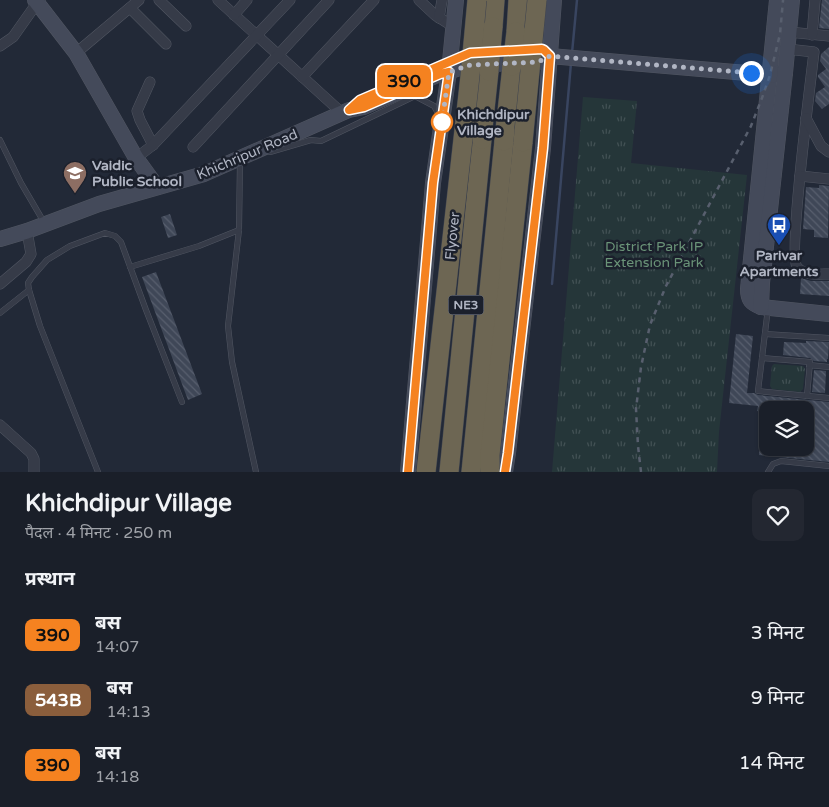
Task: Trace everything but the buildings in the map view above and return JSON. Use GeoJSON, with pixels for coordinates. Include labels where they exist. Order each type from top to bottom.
{"type":"FeatureCollection","features":[{"type":"Feature","properties":{"kind":"highway","name":"Flyover"},"geometry":{"type":"LineString","coordinates":[[426,472],[476,0]]}},
{"type":"Feature","properties":{"kind":"highway","name":"NE3"},"geometry":{"type":"LineString","coordinates":[[449,472],[495,0]]}},
{"type":"Feature","properties":{"kind":"highway","name":"NE3"},"geometry":{"type":"LineString","coordinates":[[471,472],[518,0]]}},
{"type":"Feature","properties":{"kind":"highway"},"geometry":{"type":"LineString","coordinates":[[490,463],[537,0]]}},
{"type":"Feature","properties":{"kind":"street"},"geometry":{"type":"LineString","coordinates":[[76,53],[139,0]]}},
{"type":"Feature","properties":{"kind":"street"},"geometry":{"type":"LineString","coordinates":[[159,0],[186,26]]}},
{"type":"Feature","properties":{"kind":"street"},"geometry":{"type":"LineString","coordinates":[[218,0],[302,77],[346,111]]}},
{"type":"Feature","properties":{"kind":"street"},"geometry":{"type":"LineString","coordinates":[[234,15],[247,0]]}},
{"type":"Feature","properties":{"kind":"street"},"geometry":{"type":"LineString","coordinates":[[136,158],[153,145],[290,0]]}},
{"type":"Feature","properties":{"kind":"street"},"geometry":{"type":"LineString","coordinates":[[193,147],[329,0]]}},
{"type":"Feature","properties":{"kind":"street"},"geometry":{"type":"LineString","coordinates":[[302,77],[374,0]]}},
{"type":"Feature","properties":{"kind":"street"},"geometry":{"type":"LineString","coordinates":[[419,0],[439,18],[454,27]]}},
{"type":"Feature","properties":{"kind":"street"},"geometry":{"type":"LineString","coordinates":[[439,18],[442,0]]}},
{"type":"Feature","properties":{"kind":"street"},"geometry":{"type":"LineString","coordinates":[[408,472],[433,183],[450,67],[456,0]]}},
{"type":"Feature","properties":{"kind":"street"},"geometry":{"type":"LineString","coordinates":[[505,472],[543,148],[554,0]]}},
{"type":"Feature","properties":{"kind":"street"},"geometry":{"type":"LineString","coordinates":[[777,0],[748,297],[750,302],[764,307],[829,314]]}},
{"type":"Feature","properties":{"kind":"street"},"geometry":{"type":"LineString","coordinates":[[764,307],[762,283],[792,0]]}},
{"type":"Feature","properties":{"kind":"street"},"geometry":{"type":"LineString","coordinates":[[812,35],[815,0]]}},
{"type":"Feature","properties":{"kind":"street"},"geometry":{"type":"LineString","coordinates":[[0,46],[13,36],[38,1],[76,53],[136,158],[157,188]]}},
{"type":"Feature","properties":{"kind":"street"},"geometry":{"type":"LineString","coordinates":[[130,8],[166,44]]}},
{"type":"Feature","properties":{"kind":"street"},"geometry":{"type":"LineString","coordinates":[[789,32],[829,36]]}},
{"type":"Feature","properties":{"kind":"street"},"geometry":{"type":"LineString","coordinates":[[787,49],[814,52],[800,176],[794,262],[798,268],[808,274],[829,274]]}},
{"type":"Feature","properties":{"kind":"street","name":"Khichripur Road"},"geometry":{"type":"LineString","coordinates":[[0,239],[27,231],[98,204],[204,174],[346,111],[364,107],[440,74],[450,67],[538,62],[550,56],[770,74],[785,73]]}},
{"type":"Feature","properties":{"kind":"street"},"geometry":{"type":"LineString","coordinates":[[150,82],[137,111],[153,145]]}},
{"type":"Feature","properties":{"kind":"street"},"geometry":{"type":"LineString","coordinates":[[806,117],[821,146],[829,152]]}},
{"type":"Feature","properties":{"kind":"street"},"geometry":{"type":"LineString","coordinates":[[439,139],[456,131],[530,137],[543,148]]}},
{"type":"Feature","properties":{"kind":"street"},"geometry":{"type":"LineString","coordinates":[[800,176],[829,179]]}},
{"type":"Feature","properties":{"kind":"street"},"geometry":{"type":"LineString","coordinates":[[0,284],[26,262],[31,254],[27,231]]}},
{"type":"Feature","properties":{"kind":"street"},"geometry":{"type":"LineString","coordinates":[[0,425],[31,453],[34,459],[34,472]]}},
{"type":"Feature","properties":{"kind":"lane"},"geometry":{"type":"LineString","coordinates":[[267,153],[311,140],[321,141],[415,96],[434,106],[442,120]]}},
{"type":"Feature","properties":{"kind":"lane"},"geometry":{"type":"LineString","coordinates":[[0,140],[21,183],[45,224]]}},
{"type":"Feature","properties":{"kind":"lane"},"geometry":{"type":"LineString","coordinates":[[240,158],[239,230],[228,326],[232,362],[256,472]]}},
{"type":"Feature","properties":{"kind":"lane"},"geometry":{"type":"LineString","coordinates":[[130,268],[199,246],[239,230]]}},
{"type":"Feature","properties":{"kind":"lane"},"geometry":{"type":"LineString","coordinates":[[98,472],[40,326],[29,290],[28,283],[47,260],[70,246],[105,233],[115,236],[121,242],[182,402]]}},
{"type":"Feature","properties":{"kind":"lane"},"geometry":{"type":"LineString","coordinates":[[0,313],[29,290]]}},
{"type":"Feature","properties":{"kind":"lane"},"geometry":{"type":"LineString","coordinates":[[764,307],[765,334],[758,391],[829,398]]}},
{"type":"Feature","properties":{"kind":"lane"},"geometry":{"type":"LineString","coordinates":[[765,334],[829,338]]}},
{"type":"Feature","properties":{"kind":"lane"},"geometry":{"type":"LineString","coordinates":[[762,358],[810,362],[807,396]]}},
{"type":"Feature","properties":{"kind":"lane"},"geometry":{"type":"LineString","coordinates":[[809,365],[829,367]]}},
{"type":"Feature","properties":{"kind":"lane"},"geometry":{"type":"LineString","coordinates":[[768,472],[773,464],[781,462],[829,466]]}},
{"type":"Feature","properties":{"kind":"green space","name":"District Park IP Extension Park"},"geometry":{"type":"Polygon","coordinates":[[[583,97],[637,101],[631,163],[747,175],[719,432],[717,472],[552,472],[583,97]]]}},
{"type":"Feature","properties":{"kind":"green space"},"geometry":{"type":"Polygon","coordinates":[[[774,364],[803,366],[805,369],[803,389],[800,392],[772,389],[770,386],[772,366],[774,364]]]}},
{"type":"Feature","properties":{"kind":"waterway"},"geometry":{"type":"LineString","coordinates":[[572,53],[577,0]]}},
{"type":"Feature","properties":{"kind":"waterway"},"geometry":{"type":"LineString","coordinates":[[552,284],[571,63]]}},
{"type":"Feature","properties":{"kind":"railway"},"geometry":{"type":"LineString","coordinates":[[641,472],[636,409],[641,367],[650,325],[666,286],[751,126],[770,75],[780,34],[783,0]]}},
{"type":"Feature","properties":{"kind":"bus line","name":"390"},"geometry":{"type":"LineString","coordinates":[[408,472],[433,183],[449,72],[440,74],[364,107],[349,110],[360,100],[470,53],[542,49],[550,56],[543,148],[505,472]]}},
{"type":"Feature","properties":{"kind":"place","name":"Khichdipur Village"},"geometry":{"type":"Point","coordinates":[442,122]}},
{"type":"Feature","properties":{"kind":"place","name":"Vaidic Public School"},"geometry":{"type":"Point","coordinates":[75,194]}},
{"type":"Feature","properties":{"kind":"place","name":"Parivar Apartments"},"geometry":{"type":"Point","coordinates":[779,246]}},
{"type":"Feature","properties":{"kind":"route"},"geometry":{"type":"LineString","coordinates":[[442,122],[449,72],[470,65],[538,62],[550,56],[751,73]]}}]}
